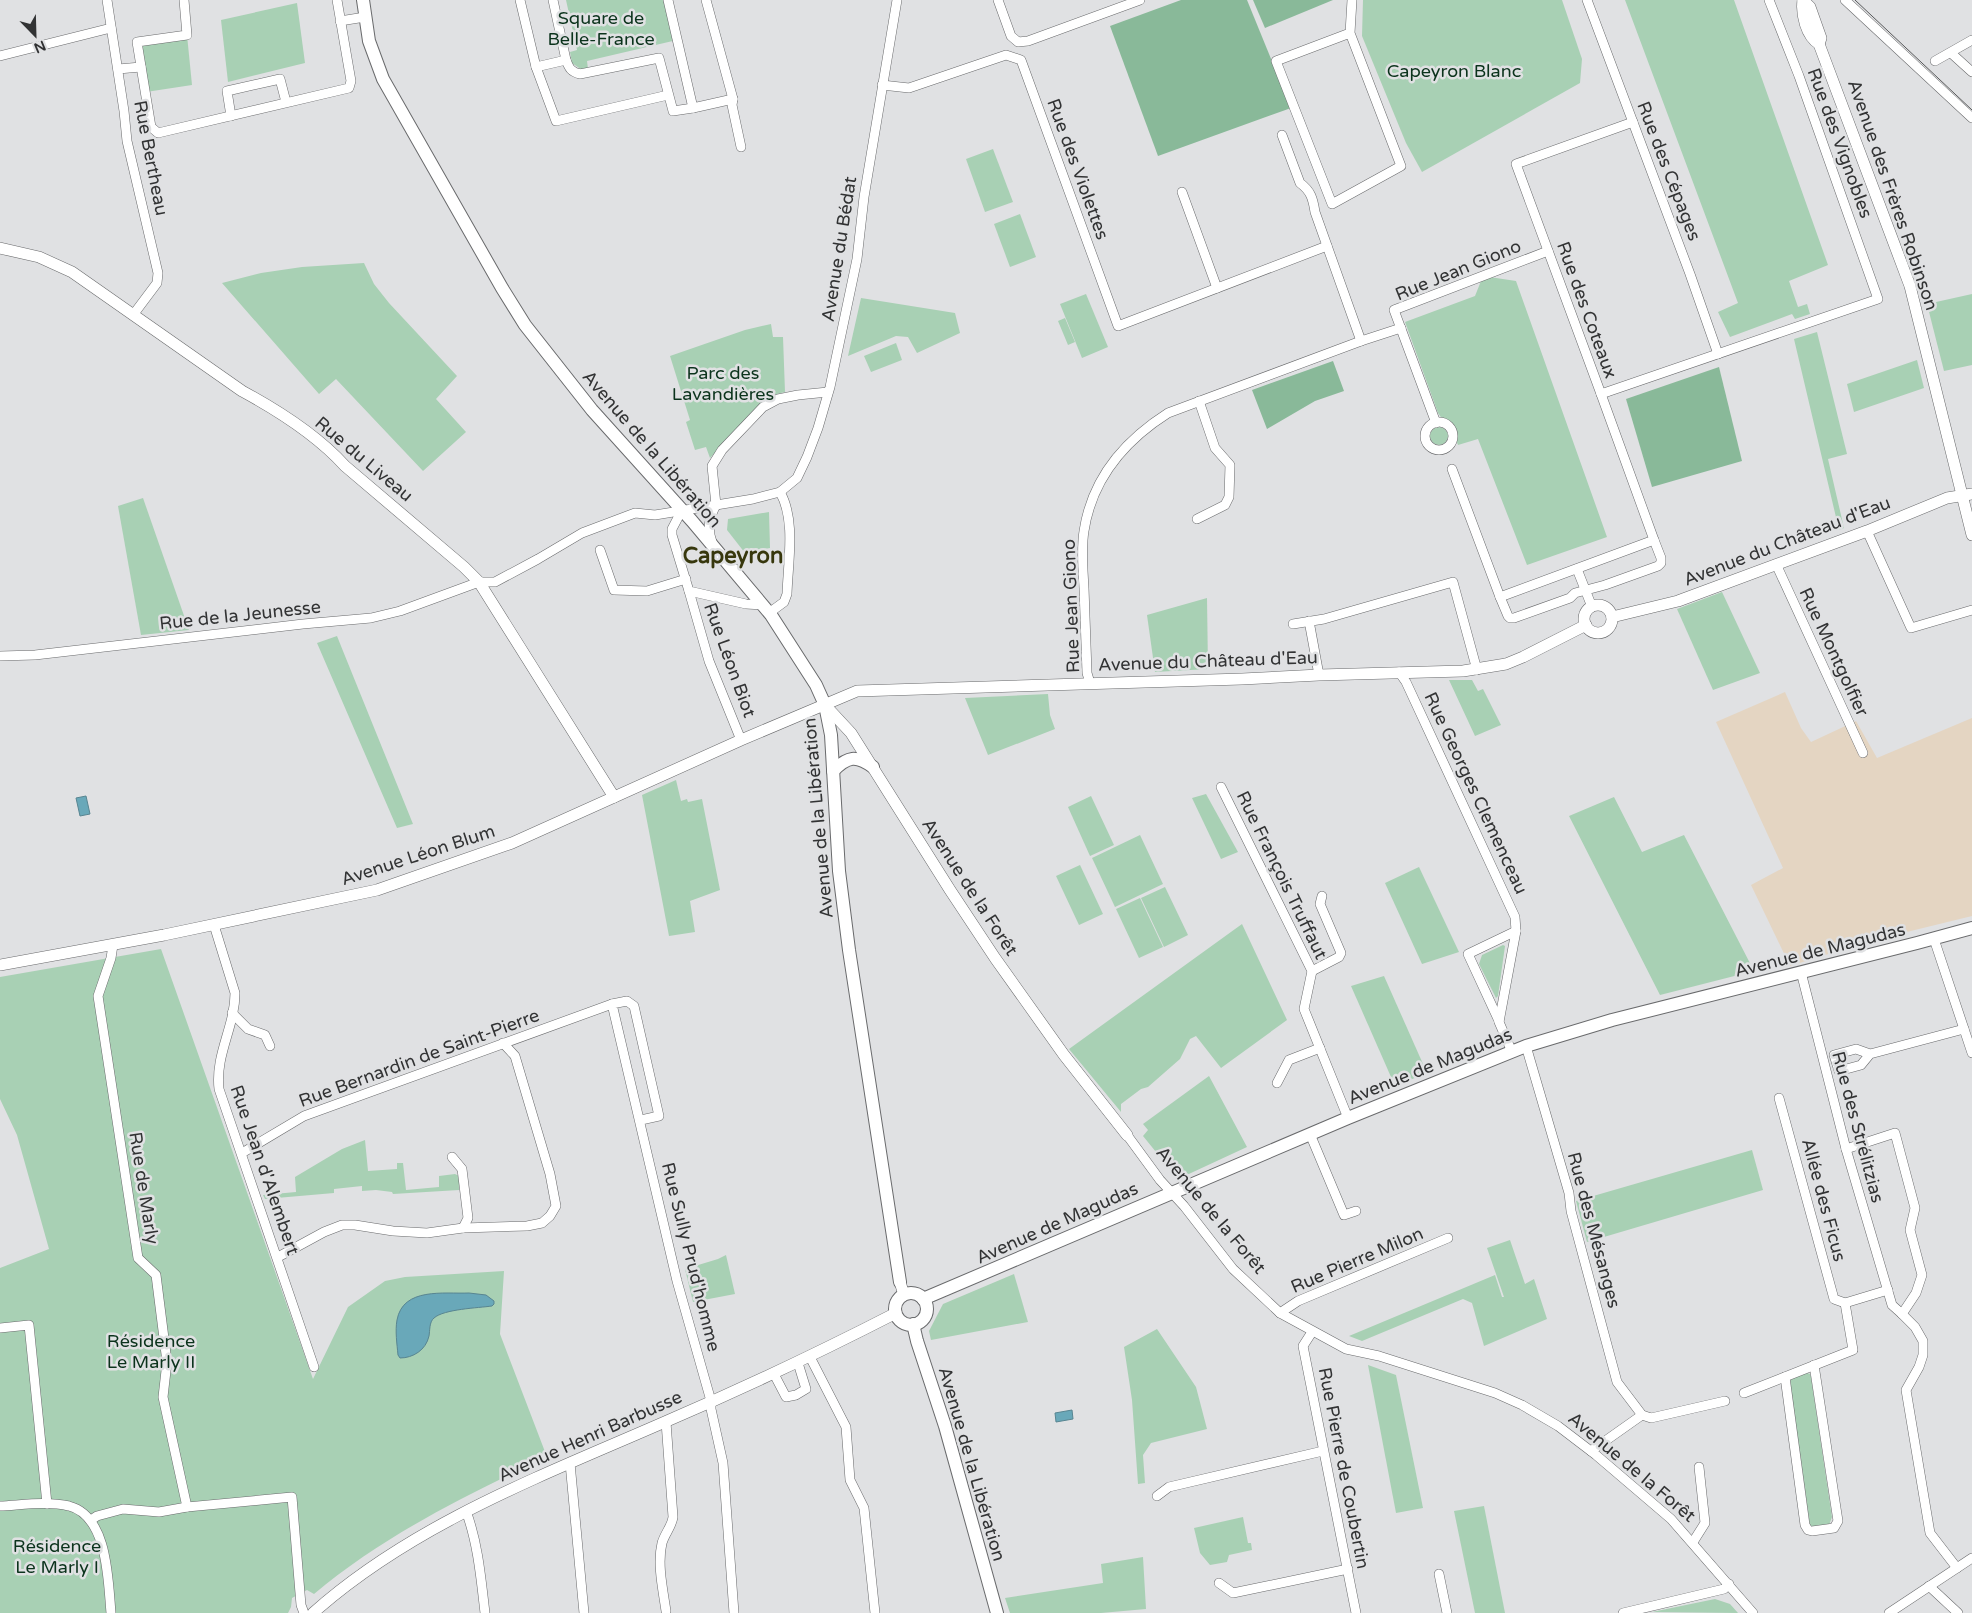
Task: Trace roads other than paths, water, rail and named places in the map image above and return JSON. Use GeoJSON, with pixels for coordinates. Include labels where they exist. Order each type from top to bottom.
{"type":"FeatureCollection","features":[{"type":"Feature","properties":{"kind":"main road","name":"Avenue de la Libération"},"geometry":{"type":"LineString","coordinates":[[363,0],[372,52],[383,79],[515,309],[553,362],[592,410],[713,545],[766,609],[816,685],[825,705],[831,735],[839,872],[848,950],[900,1282]]}},
{"type":"Feature","properties":{"kind":"main road"},"geometry":{"type":"LineString","coordinates":[[833,771],[845,760],[855,758],[873,767]]}},
{"type":"Feature","properties":{"kind":"main road","name":"Avenue de Magudas"},"geometry":{"type":"LineString","coordinates":[[923,1299],[1348,1118],[1526,1046],[1612,1020],[1972,928]]}},
{"type":"Feature","properties":{"kind":"main road"},"geometry":{"type":"LineString","coordinates":[[914,1294],[923,1299],[926,1304],[925,1314],[922,1319],[913,1324],[900,1321],[896,1313],[897,1301],[904,1295],[914,1294]]}},
{"type":"Feature","properties":{"kind":"main road","name":"Avenue de la Libération"},"geometry":{"type":"LineString","coordinates":[[913,1324],[997,1613]]}},
{"type":"Feature","properties":{"kind":"street","name":"Rue Bertheau"},"geometry":{"type":"LineString","coordinates":[[107,0],[127,141],[158,273],[157,283],[133,315]]}},
{"type":"Feature","properties":{"kind":"street"},"geometry":{"type":"LineString","coordinates":[[184,0],[187,35],[137,42],[151,127],[158,133],[348,88],[351,81],[337,0]]}},
{"type":"Feature","properties":{"kind":"street"},"geometry":{"type":"LineString","coordinates":[[520,0],[536,67],[556,121],[668,95]]}},
{"type":"Feature","properties":{"kind":"street"},"geometry":{"type":"LineString","coordinates":[[553,0],[566,60],[569,68],[574,73],[580,74],[659,58],[673,111],[733,99]]}},
{"type":"Feature","properties":{"kind":"street"},"geometry":{"type":"LineString","coordinates":[[668,0],[693,108]]}},
{"type":"Feature","properties":{"kind":"street"},"geometry":{"type":"LineString","coordinates":[[706,0],[733,99],[732,105],[740,147]]}},
{"type":"Feature","properties":{"kind":"street","name":"Avenue du Bédat"},"geometry":{"type":"LineString","coordinates":[[780,492],[797,478],[818,428],[828,392],[856,259],[864,197],[897,0]]}},
{"type":"Feature","properties":{"kind":"street"},"geometry":{"type":"LineString","coordinates":[[998,0],[1011,36],[1018,42],[1028,41],[1140,0]]}},
{"type":"Feature","properties":{"kind":"street"},"geometry":{"type":"LineString","coordinates":[[1350,33],[1276,61],[1332,204],[1401,166],[1350,33],[1352,0]]}},
{"type":"Feature","properties":{"kind":"street","name":"Rue des Cépages"},"geometry":{"type":"LineString","coordinates":[[1587,0],[1718,354]]}},
{"type":"Feature","properties":{"kind":"street","name":"Rue des Vignobles"},"geometry":{"type":"LineString","coordinates":[[1769,0],[1799,76],[1878,298]]}},
{"type":"Feature","properties":{"kind":"street"},"geometry":{"type":"LineString","coordinates":[[1845,0],[1972,118]]}},
{"type":"Feature","properties":{"kind":"street"},"geometry":{"type":"LineString","coordinates":[[340,21],[365,17]]}},
{"type":"Feature","properties":{"kind":"street"},"geometry":{"type":"LineString","coordinates":[[0,56],[111,28]]}},
{"type":"Feature","properties":{"kind":"street"},"geometry":{"type":"LineString","coordinates":[[1934,61],[1952,53],[1972,40]]}},
{"type":"Feature","properties":{"kind":"street","name":"Avenue des Frères Robinson"},"geometry":{"type":"LineString","coordinates":[[1819,44],[1910,286],[1967,494],[1972,535]]}},
{"type":"Feature","properties":{"kind":"street"},"geometry":{"type":"LineString","coordinates":[[1952,53],[1972,72]]}},
{"type":"Feature","properties":{"kind":"street","name":"Rue des Violettes"},"geometry":{"type":"LineString","coordinates":[[882,85],[909,88],[1006,55],[1021,60],[1118,326],[1217,288]]}},
{"type":"Feature","properties":{"kind":"street"},"geometry":{"type":"LineString","coordinates":[[536,67],[566,60]]}},
{"type":"Feature","properties":{"kind":"street"},"geometry":{"type":"LineString","coordinates":[[118,69],[141,67]]}},
{"type":"Feature","properties":{"kind":"street"},"geometry":{"type":"LineString","coordinates":[[231,116],[227,91],[280,79],[286,102]]}},
{"type":"Feature","properties":{"kind":"street","name":"Rue des Coteaux"},"geometry":{"type":"LineString","coordinates":[[1633,122],[1516,164],[1601,394],[1878,298]]}},
{"type":"Feature","properties":{"kind":"street"},"geometry":{"type":"LineString","coordinates":[[1282,135],[1300,183],[1313,196],[1315,212],[1326,246],[1361,341]]}},
{"type":"Feature","properties":{"kind":"street"},"geometry":{"type":"LineString","coordinates":[[1182,192],[1217,288],[1326,246]]}},
{"type":"Feature","properties":{"kind":"street","name":"Rue du Liveau"},"geometry":{"type":"LineString","coordinates":[[0,248],[39,257],[57,264],[242,391],[265,403],[317,440],[464,567],[479,582],[614,796]]}},
{"type":"Feature","properties":{"kind":"street","name":"Rue Jean Giono"},"geometry":{"type":"LineString","coordinates":[[1436,423],[1394,310],[1548,251]]}},
{"type":"Feature","properties":{"kind":"street","name":"Rue Jean Giono"},"geometry":{"type":"LineString","coordinates":[[1090,683],[1087,673],[1083,566],[1084,531],[1092,501],[1104,473],[1123,448],[1146,427],[1168,414],[1361,341],[1401,328]]}},
{"type":"Feature","properties":{"kind":"street"},"geometry":{"type":"LineString","coordinates":[[713,545],[708,532],[716,505],[712,466],[722,450],[763,407],[778,400],[798,395],[828,392]]}},
{"type":"Feature","properties":{"kind":"street"},"geometry":{"type":"LineString","coordinates":[[1452,469],[1500,597],[1510,618],[1570,598],[1575,593],[1658,566],[1661,563],[1661,558],[1601,394]]}},
{"type":"Feature","properties":{"kind":"street"},"geometry":{"type":"LineString","coordinates":[[1197,519],[1226,505],[1229,497],[1230,465],[1216,448],[1199,401]]}},
{"type":"Feature","properties":{"kind":"street"},"geometry":{"type":"LineString","coordinates":[[689,591],[766,609],[784,602],[787,594],[790,519],[786,501],[780,492]]}},
{"type":"Feature","properties":{"kind":"street","name":"Rue de la Jeunesse"},"geometry":{"type":"LineString","coordinates":[[0,656],[35,655],[371,618],[400,611],[479,582],[495,582],[582,532],[635,513],[655,515],[780,492]]}},
{"type":"Feature","properties":{"kind":"street","name":"Avenue du Château d'Eau"},"geometry":{"type":"LineString","coordinates":[[825,705],[857,691],[1477,670],[1506,664],[1523,657],[1586,625],[1592,631],[1600,632],[1610,625],[1612,617],[1678,601],[1867,531],[1947,498],[1967,494]]}},
{"type":"Feature","properties":{"kind":"street","name":"Rue Léon Biot"},"geometry":{"type":"LineString","coordinates":[[682,510],[672,528],[672,535],[710,661],[741,740]]}},
{"type":"Feature","properties":{"kind":"street"},"geometry":{"type":"LineString","coordinates":[[1867,531],[1911,628],[1972,610]]}},
{"type":"Feature","properties":{"kind":"street"},"geometry":{"type":"LineString","coordinates":[[1500,597],[1654,540]]}},
{"type":"Feature","properties":{"kind":"street"},"geometry":{"type":"LineString","coordinates":[[600,550],[614,590],[647,591],[686,579]]}},
{"type":"Feature","properties":{"kind":"street","name":"Rue Montgolfier"},"geometry":{"type":"LineString","coordinates":[[1776,564],[1863,753]]}},
{"type":"Feature","properties":{"kind":"street"},"geometry":{"type":"LineString","coordinates":[[1577,569],[1592,607]]}},
{"type":"Feature","properties":{"kind":"street"},"geometry":{"type":"LineString","coordinates":[[1293,624],[1324,619],[1453,582],[1477,670]]}},
{"type":"Feature","properties":{"kind":"street"},"geometry":{"type":"LineString","coordinates":[[1586,625],[1586,613],[1592,607],[1604,607],[1612,617]]}},
{"type":"Feature","properties":{"kind":"street"},"geometry":{"type":"LineString","coordinates":[[1309,621],[1319,675]]}},
{"type":"Feature","properties":{"kind":"street","name":"Rue Georges Clemenceau"},"geometry":{"type":"LineString","coordinates":[[1399,672],[1406,682],[1515,917],[1516,931],[1499,1022]]}},
{"type":"Feature","properties":{"kind":"street","name":"Avenue Léon Blum"},"geometry":{"type":"LineString","coordinates":[[0,965],[214,925],[376,890],[487,853],[741,740],[825,705]]}},
{"type":"Feature","properties":{"kind":"street","name":"Avenue de la Forêt"},"geometry":{"type":"LineString","coordinates":[[825,705],[851,733],[950,890],[995,958],[1064,1055],[1160,1180],[1184,1206],[1233,1269],[1280,1313],[1346,1349],[1380,1356],[1461,1382],[1513,1401],[1558,1426],[1653,1503],[1692,1542],[1753,1613]]}},
{"type":"Feature","properties":{"kind":"street","name":"Rue François Truffaut"},"geometry":{"type":"LineString","coordinates":[[1221,788],[1312,970],[1304,1009],[1348,1118]]}},
{"type":"Feature","properties":{"kind":"street"},"geometry":{"type":"LineString","coordinates":[[1312,970],[1339,957],[1341,953],[1320,904],[1322,896]]}},
{"type":"Feature","properties":{"kind":"street","name":"Rue Jean d'Alembert"},"geometry":{"type":"LineString","coordinates":[[214,925],[218,942],[233,982],[235,1005],[218,1063],[219,1089],[278,1257],[314,1367]]}},
{"type":"Feature","properties":{"kind":"street"},"geometry":{"type":"LineString","coordinates":[[1512,1052],[1468,954],[1516,931]]}},
{"type":"Feature","properties":{"kind":"street"},"geometry":{"type":"LineString","coordinates":[[1934,939],[1972,1053]]}},
{"type":"Feature","properties":{"kind":"street","name":"Rue de Marly"},"geometry":{"type":"LineString","coordinates":[[113,945],[98,996],[138,1258],[156,1275],[167,1362],[163,1397],[187,1507]]}},
{"type":"Feature","properties":{"kind":"street","name":"Rue des Strélitzias"},"geometry":{"type":"LineString","coordinates":[[1801,972],[1846,1149],[1892,1306],[1915,1327],[1923,1341],[1923,1356],[1906,1390],[1930,1533],[1957,1568]]}},
{"type":"Feature","properties":{"kind":"street"},"geometry":{"type":"LineString","coordinates":[[612,1004],[627,1001],[634,1006],[658,1116],[640,1120]]}},
{"type":"Feature","properties":{"kind":"street","name":"Rue Bernardin de Saint-Pierre"},"geometry":{"type":"LineString","coordinates":[[242,1153],[304,1116],[612,1004]]}},
{"type":"Feature","properties":{"kind":"street","name":"Rue Sully Prud'homme"},"geometry":{"type":"LineString","coordinates":[[612,1004],[677,1281],[711,1401],[711,1409],[723,1463],[734,1613]]}},
{"type":"Feature","properties":{"kind":"street"},"geometry":{"type":"LineString","coordinates":[[232,1013],[248,1029],[266,1035],[270,1046]]}},
{"type":"Feature","properties":{"kind":"street"},"geometry":{"type":"LineString","coordinates":[[1870,1054],[1964,1029]]}},
{"type":"Feature","properties":{"kind":"street"},"geometry":{"type":"LineString","coordinates":[[278,1257],[324,1232],[342,1225],[355,1224],[393,1231],[427,1233],[463,1228],[527,1226],[542,1223],[550,1216],[556,1206],[550,1174],[515,1056],[503,1043]]}},
{"type":"Feature","properties":{"kind":"street","name":"Rue des Mésanges"},"geometry":{"type":"LineString","coordinates":[[1526,1046],[1569,1193],[1571,1211],[1617,1382],[1642,1415]]}},
{"type":"Feature","properties":{"kind":"street"},"geometry":{"type":"LineString","coordinates":[[1278,1084],[1289,1060],[1320,1048]]}},
{"type":"Feature","properties":{"kind":"street","name":"Allée des Ficus"},"geometry":{"type":"LineString","coordinates":[[1779,1098],[1834,1299],[1846,1304]]}},
{"type":"Feature","properties":{"kind":"street"},"geometry":{"type":"LineString","coordinates":[[1846,1149],[1895,1133],[1915,1208],[1910,1230],[1922,1275],[1916,1293],[1902,1314]]}},
{"type":"Feature","properties":{"kind":"street"},"geometry":{"type":"LineString","coordinates":[[1310,1134],[1344,1215],[1356,1211]]}},
{"type":"Feature","properties":{"kind":"street"},"geometry":{"type":"LineString","coordinates":[[452,1157],[462,1169],[468,1218],[463,1228]]}},
{"type":"Feature","properties":{"kind":"street","name":"Rue Pierre Milon"},"geometry":{"type":"LineString","coordinates":[[1280,1313],[1298,1301],[1448,1238]]}},
{"type":"Feature","properties":{"kind":"street","name":"Avenue de la Libération"},"geometry":{"type":"LineString","coordinates":[[900,1282],[904,1295]]}},
{"type":"Feature","properties":{"kind":"street"},"geometry":{"type":"LineString","coordinates":[[1744,1393],[1853,1350],[1846,1304],[1888,1290]]}},
{"type":"Feature","properties":{"kind":"street","name":"Avenue Henri Barbusse"},"geometry":{"type":"LineString","coordinates":[[313,1613],[352,1581],[400,1547],[466,1511],[798,1363],[896,1313]]}},
{"type":"Feature","properties":{"kind":"street"},"geometry":{"type":"LineString","coordinates":[[0,1328],[29,1326],[47,1504]]}},
{"type":"Feature","properties":{"kind":"street","name":"Rue Pierre de Coubertin"},"geometry":{"type":"LineString","coordinates":[[1312,1332],[1303,1346],[1356,1613]]}},
{"type":"Feature","properties":{"kind":"street"},"geometry":{"type":"LineString","coordinates":[[810,1357],[846,1427],[850,1480],[864,1508],[874,1613]]}},
{"type":"Feature","properties":{"kind":"street"},"geometry":{"type":"LineString","coordinates":[[774,1374],[786,1398],[796,1395],[806,1388],[798,1363]]}},
{"type":"Feature","properties":{"kind":"street"},"geometry":{"type":"LineString","coordinates":[[1785,1376],[1805,1525],[1808,1530],[1812,1531],[1834,1528],[1838,1521],[1814,1365]]}},
{"type":"Feature","properties":{"kind":"street"},"geometry":{"type":"LineString","coordinates":[[1591,1451],[1642,1415],[1651,1418],[1725,1402]]}},
{"type":"Feature","properties":{"kind":"street"},"geometry":{"type":"LineString","coordinates":[[666,1422],[673,1517],[672,1523],[662,1542],[662,1578],[666,1611]]}},
{"type":"Feature","properties":{"kind":"street"},"geometry":{"type":"LineString","coordinates":[[1157,1496],[1169,1487],[1323,1451]]}},
{"type":"Feature","properties":{"kind":"street"},"geometry":{"type":"LineString","coordinates":[[570,1463],[584,1613]]}},
{"type":"Feature","properties":{"kind":"street"},"geometry":{"type":"LineString","coordinates":[[1692,1542],[1705,1523],[1700,1467]]}},
{"type":"Feature","properties":{"kind":"street"},"geometry":{"type":"LineString","coordinates":[[91,1520],[97,1516],[123,1509],[159,1512],[187,1507],[292,1497],[304,1613]]}},
{"type":"Feature","properties":{"kind":"street"},"geometry":{"type":"LineString","coordinates":[[0,1506],[47,1504],[71,1506],[82,1511],[91,1520],[99,1535],[104,1557],[111,1613]]}},
{"type":"Feature","properties":{"kind":"street"},"geometry":{"type":"LineString","coordinates":[[466,1511],[470,1521],[479,1567],[485,1613]]}},
{"type":"Feature","properties":{"kind":"street"},"geometry":{"type":"LineString","coordinates":[[1888,1613],[1972,1558]]}},
{"type":"Feature","properties":{"kind":"street"},"geometry":{"type":"LineString","coordinates":[[1219,1583],[1233,1593],[1348,1569]]}},
{"type":"Feature","properties":{"kind":"street"},"geometry":{"type":"LineString","coordinates":[[1439,1574],[1447,1613]]}},
{"type":"Feature","properties":{"kind":"street"},"geometry":{"type":"LineString","coordinates":[[1623,1613],[1724,1589],[1729,1584]]}},
{"type":"Feature","properties":{"kind":"street"},"geometry":{"type":"LineString","coordinates":[[1929,1586],[1958,1613]]}},
{"type":"Feature","properties":{"kind":"water"},"geometry":{"type":"Polygon","coordinates":[[[86,796],[90,814],[80,816],[76,798],[86,796]]]}},
{"type":"Feature","properties":{"kind":"water"},"geometry":{"type":"Polygon","coordinates":[[[469,1293],[486,1295],[494,1301],[494,1304],[492,1306],[470,1308],[439,1315],[431,1322],[429,1336],[422,1349],[410,1357],[400,1358],[396,1338],[396,1324],[401,1309],[407,1302],[426,1294],[469,1293]]]}},
{"type":"Feature","properties":{"kind":"water"},"geometry":{"type":"Polygon","coordinates":[[[1072,1410],[1073,1419],[1056,1422],[1055,1413],[1072,1410]]]}},
{"type":"Feature","properties":{"kind":"tram line"},"geometry":{"type":"LineString","coordinates":[[1855,0],[1972,110]]}},
{"type":"Feature","properties":{"kind":"district","name":"Capeyron"},"geometry":{"type":"Point","coordinates":[733,556]}},
{"type":"Feature","properties":{"kind":"park label","name":"Square de Belle-France"},"geometry":{"type":"Point","coordinates":[601,28]}},
{"type":"Feature","properties":{"kind":"park label","name":"Capeyron Blanc"},"geometry":{"type":"Point","coordinates":[1454,71]}},
{"type":"Feature","properties":{"kind":"park label","name":"Parc des Lavandières"},"geometry":{"type":"Point","coordinates":[723,383]}},
{"type":"Feature","properties":{"kind":"park label","name":"Résidence Le Marly II"},"geometry":{"type":"Point","coordinates":[151,1351]}},
{"type":"Feature","properties":{"kind":"park label","name":"Résidence Le Marly I"},"geometry":{"type":"Point","coordinates":[57,1556]}}]}
